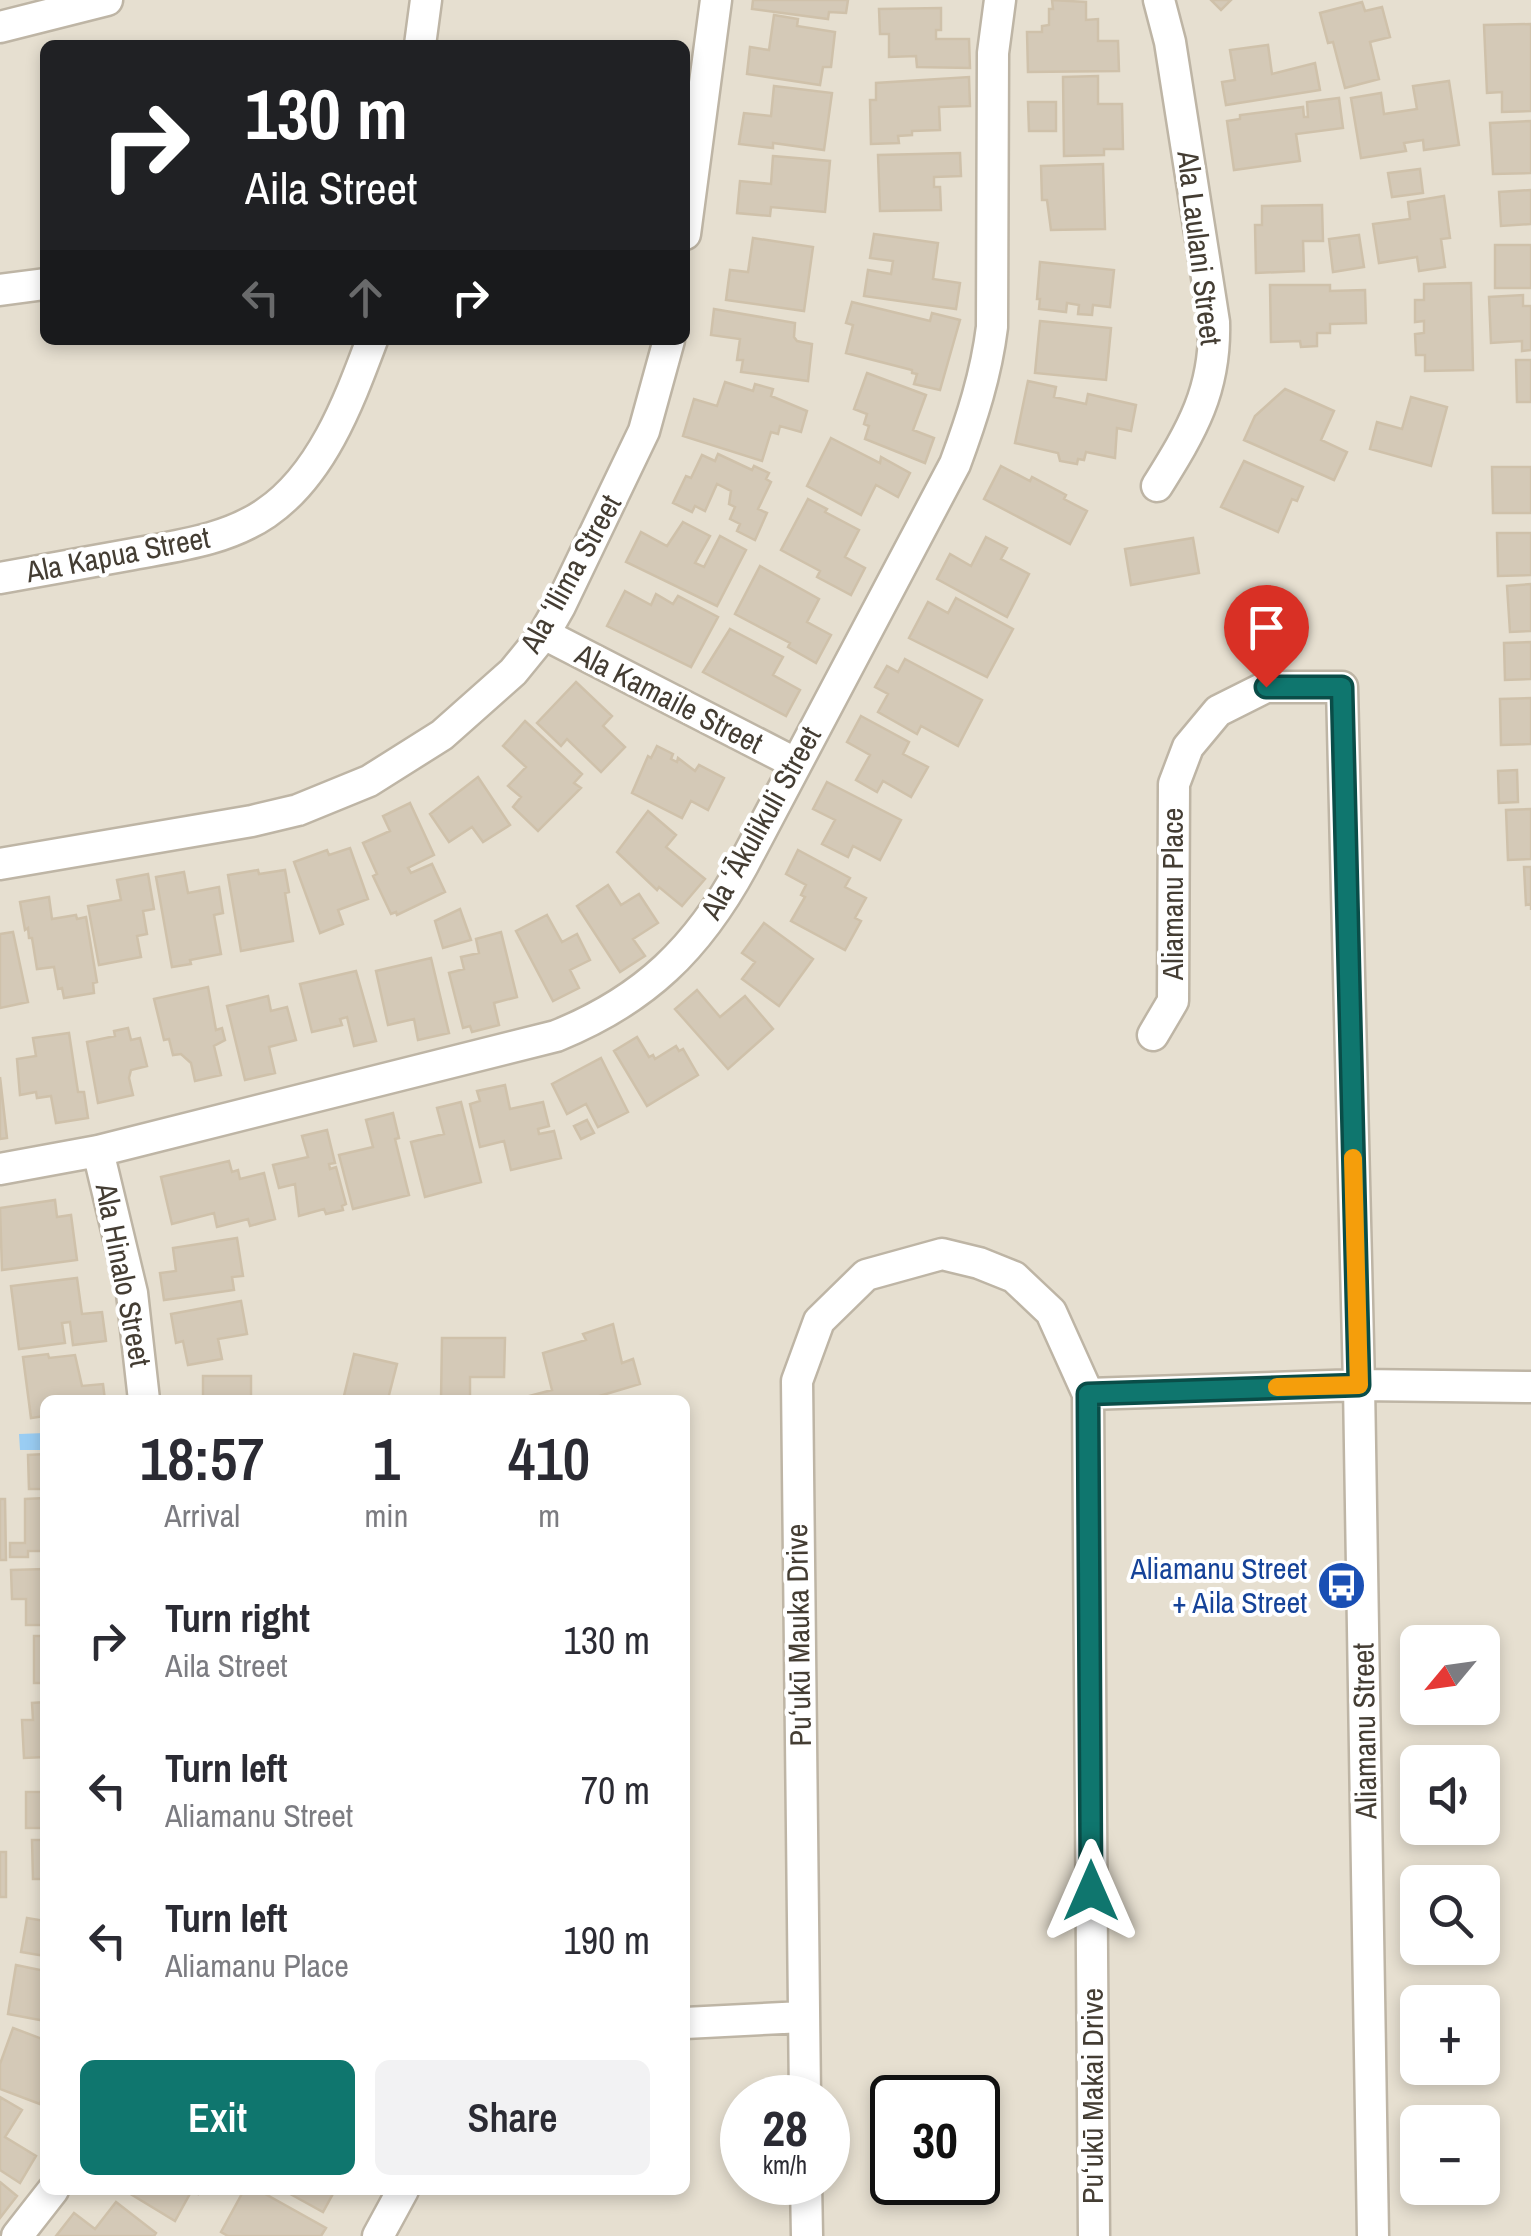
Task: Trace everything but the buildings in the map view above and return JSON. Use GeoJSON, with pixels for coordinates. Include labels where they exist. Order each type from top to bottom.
{"type":"FeatureCollection","features":[{"type":"Feature","properties":{"kind":"street"},"geometry":{"type":"LineString","coordinates":[[0,27],[107,0]]}},
{"type":"Feature","properties":{"kind":"street"},"geometry":{"type":"LineString","coordinates":[[421,40],[426,0]]}},
{"type":"Feature","properties":{"kind":"street"},"geometry":{"type":"LineString","coordinates":[[690,196],[716,0]]}},
{"type":"Feature","properties":{"kind":"street","name":"Ala ʻĀkulikuli Street"},"geometry":{"type":"LineString","coordinates":[[0,1169],[98,1151],[522,1047],[619,1007],[664,972],[707,925],[736,880],[955,464],[987,368],[994,279],[993,54],[1000,0]]}},
{"type":"Feature","properties":{"kind":"street","name":"Ala Laulani Street"},"geometry":{"type":"LineString","coordinates":[[1158,486],[1198,414],[1211,379],[1215,350],[1214,322],[1170,42],[1159,0]]}},
{"type":"Feature","properties":{"kind":"street"},"geometry":{"type":"LineString","coordinates":[[0,290],[40,285]]}},
{"type":"Feature","properties":{"kind":"street","name":"Ala Kapua Street"},"geometry":{"type":"LineString","coordinates":[[0,578],[199,542],[232,531],[266,513],[292,490],[322,453],[370,345]]}},
{"type":"Feature","properties":{"kind":"street","name":"Ala ʻIlima Street"},"geometry":{"type":"LineString","coordinates":[[0,864],[252,821],[369,782],[442,735],[513,672],[544,634],[624,478],[660,382],[668,345]]}},
{"type":"Feature","properties":{"kind":"street","name":"Ala Kamaile Street"},"geometry":{"type":"LineString","coordinates":[[544,634],[795,764]]}},
{"type":"Feature","properties":{"kind":"street","name":"Aliamanu Place"},"geometry":{"type":"LineString","coordinates":[[1154,1034],[1173,1001],[1174,784],[1188,747],[1218,712],[1266,687],[1342,687]]}},
{"type":"Feature","properties":{"kind":"street","name":"Aliamanu Street"},"geometry":{"type":"LineString","coordinates":[[1342,687],[1359,1385],[1373,2236]]}},
{"type":"Feature","properties":{"kind":"street","name":"Ala Hinalo Street"},"geometry":{"type":"LineString","coordinates":[[98,1151],[132,1292],[143,1395]]}},
{"type":"Feature","properties":{"kind":"street","name":"Puʻukū Makai Drive"},"geometry":{"type":"LineString","coordinates":[[942,1254],[979,1262],[1014,1276],[1051,1312],[1088,1394],[1094,2236]]}},
{"type":"Feature","properties":{"kind":"street","name":"Puʻukū Mauka Drive"},"geometry":{"type":"LineString","coordinates":[[804,2075],[797,1382],[820,1322],[866,1276],[942,1254]]}},
{"type":"Feature","properties":{"kind":"street"},"geometry":{"type":"LineString","coordinates":[[1088,1394],[1359,1385],[1531,1387]]}},
{"type":"Feature","properties":{"kind":"street"},"geometry":{"type":"LineString","coordinates":[[690,2023],[803,2017]]}},
{"type":"Feature","properties":{"kind":"street"},"geometry":{"type":"LineString","coordinates":[[17,2236],[49,2195]]}},
{"type":"Feature","properties":{"kind":"street"},"geometry":{"type":"LineString","coordinates":[[378,2236],[400,2195]]}},
{"type":"Feature","properties":{"kind":"street"},"geometry":{"type":"LineString","coordinates":[[807,2205],[808,2236]]}},
{"type":"Feature","properties":{"kind":"shaded area"},"geometry":{"type":"Polygon","coordinates":[[[0,0],[1531,0],[1531,2236],[0,2236],[0,0]]]}},
{"type":"Feature","properties":{"kind":"water"},"geometry":{"type":"Polygon","coordinates":[[[40,1433],[40,1450],[20,1450],[19,1434],[40,1433]]]}},
{"type":"Feature","properties":{"kind":"slow traffic"},"geometry":{"type":"LineString","coordinates":[[1277,1387],[1359,1385],[1353,1158]]}},
{"type":"Feature","properties":{"kind":"place","name":"Aliamanu Street + Aila Street"},"geometry":{"type":"Point","coordinates":[1342,1586]}},
{"type":"Feature","properties":{"kind":"route"},"geometry":{"type":"LineString","coordinates":[[1091,1891],[1088,1394],[1359,1385],[1342,687],[1266,687]]}}]}
